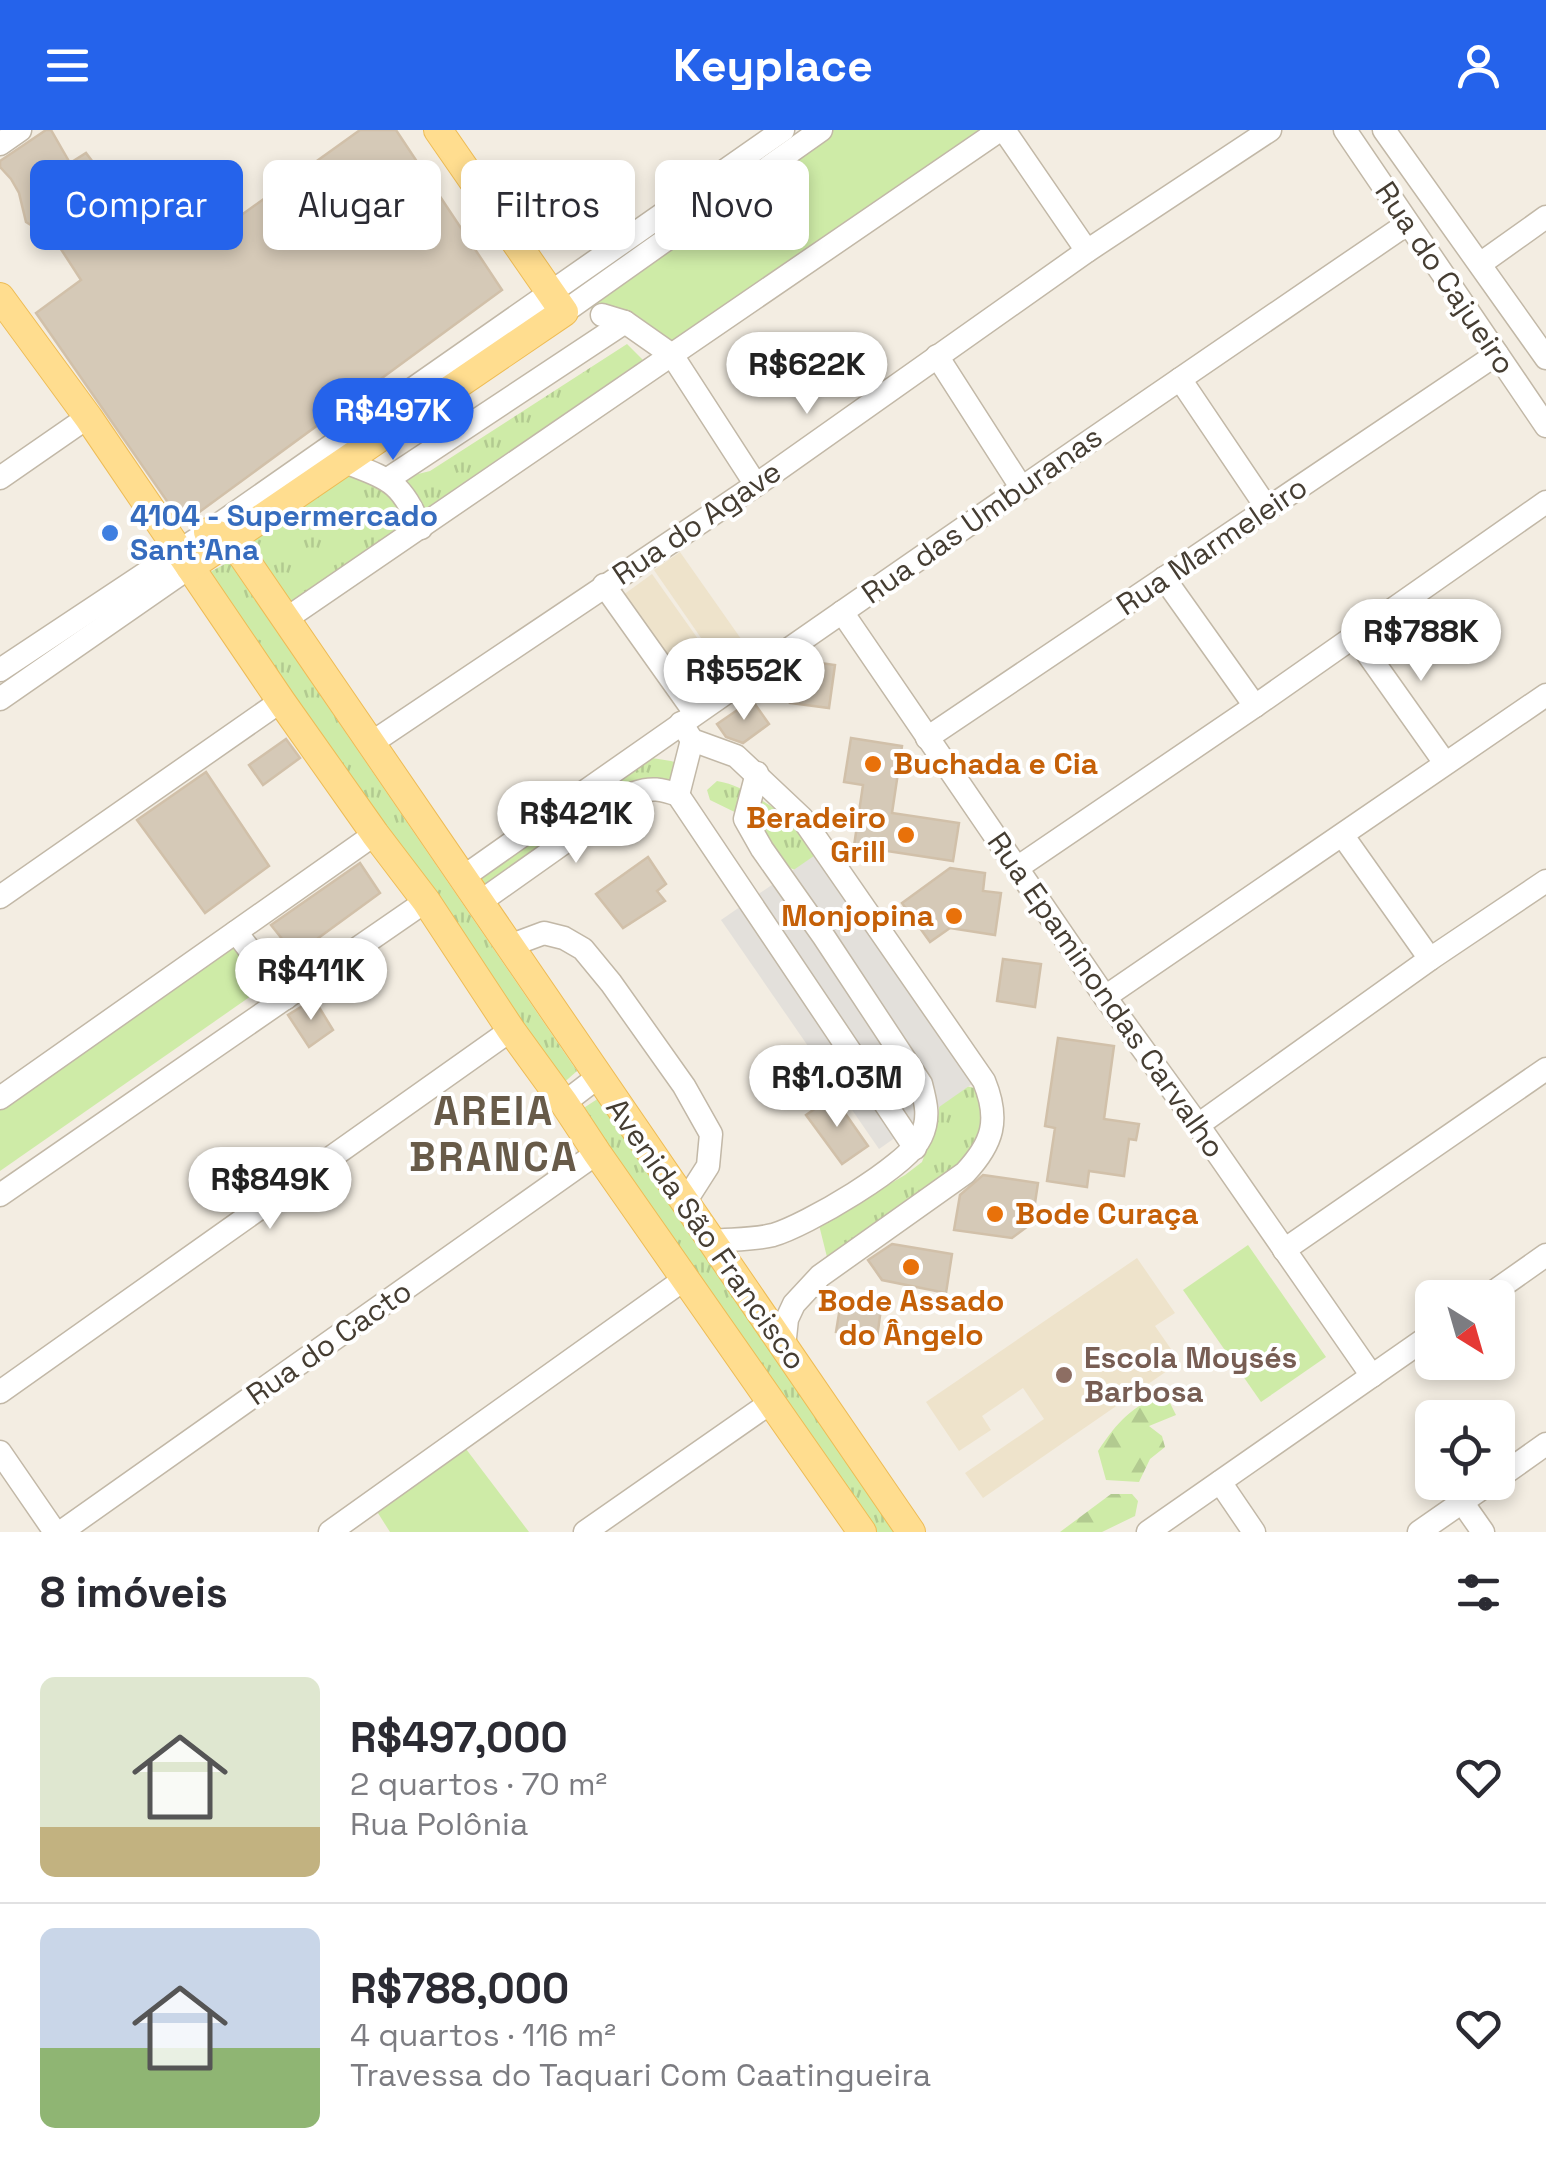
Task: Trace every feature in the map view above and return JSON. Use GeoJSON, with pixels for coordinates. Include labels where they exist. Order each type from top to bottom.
{"type":"FeatureCollection","features":[{"type":"Feature","properties":{"kind":"main road"},"geometry":{"type":"LineString","coordinates":[[184,559],[345,462],[557,302],[438,130]]}},
{"type":"Feature","properties":{"kind":"main road","name":"Avenida São Francisco"},"geometry":{"type":"LineString","coordinates":[[0,298],[88,417],[375,834],[426,900],[511,1030],[862,1532]]}},
{"type":"Feature","properties":{"kind":"main road","name":"Avenida São Francisco"},"geometry":{"type":"LineString","coordinates":[[220,536],[286,619],[911,1532]]}},
{"type":"Feature","properties":{"kind":"street"},"geometry":{"type":"LineString","coordinates":[[0,144],[20,130]]}},
{"type":"Feature","properties":{"kind":"street"},"geometry":{"type":"LineString","coordinates":[[557,302],[783,130]]}},
{"type":"Feature","properties":{"kind":"street"},"geometry":{"type":"LineString","coordinates":[[220,536],[557,302],[821,130]]}},
{"type":"Feature","properties":{"kind":"street"},"geometry":{"type":"LineString","coordinates":[[286,619],[1002,130],[1087,251]]}},
{"type":"Feature","properties":{"kind":"street","name":"Rua do Agave"},"geometry":{"type":"LineString","coordinates":[[370,744],[756,485],[1087,251],[1270,130]]}},
{"type":"Feature","properties":{"kind":"street","name":"Rua do Cajueiro"},"geometry":{"type":"LineString","coordinates":[[1345,130],[1546,426]]}},
{"type":"Feature","properties":{"kind":"street"},"geometry":{"type":"LineString","coordinates":[[1359,150],[1386,130]]}},
{"type":"Feature","properties":{"kind":"street","name":"Rua do Cajueiro"},"geometry":{"type":"LineString","coordinates":[[1386,130],[1546,358]]}},
{"type":"Feature","properties":{"kind":"street"},"geometry":{"type":"LineString","coordinates":[[1480,264],[1546,217]]}},
{"type":"Feature","properties":{"kind":"street","name":"Rua das Umburanas"},"geometry":{"type":"LineString","coordinates":[[462,878],[689,725],[1021,487],[1407,224]]}},
{"type":"Feature","properties":{"kind":"street"},"geometry":{"type":"LineString","coordinates":[[602,314],[625,322],[672,356],[756,485]]}},
{"type":"Feature","properties":{"kind":"street"},"geometry":{"type":"LineString","coordinates":[[388,479],[625,322]]}},
{"type":"Feature","properties":{"kind":"street","name":"Rua Marmeleiro"},"geometry":{"type":"LineString","coordinates":[[927,738],[1497,354]]}},
{"type":"Feature","properties":{"kind":"street"},"geometry":{"type":"LineString","coordinates":[[936,356],[1021,487]]}},
{"type":"Feature","properties":{"kind":"street"},"geometry":{"type":"LineString","coordinates":[[1180,379],[1267,508]]}},
{"type":"Feature","properties":{"kind":"street"},"geometry":{"type":"LineString","coordinates":[[0,478],[88,417]]}},
{"type":"Feature","properties":{"kind":"street"},"geometry":{"type":"LineString","coordinates":[[345,462],[393,482],[408,500],[421,528]]}},
{"type":"Feature","properties":{"kind":"street"},"geometry":{"type":"LineString","coordinates":[[1017,868],[1546,502]]}},
{"type":"Feature","properties":{"kind":"street"},"geometry":{"type":"LineString","coordinates":[[0,670],[184,559]]}},
{"type":"Feature","properties":{"kind":"street"},"geometry":{"type":"LineString","coordinates":[[0,699],[184,559]]}},
{"type":"Feature","properties":{"kind":"street"},"geometry":{"type":"LineString","coordinates":[[1164,578],[1255,706]]}},
{"type":"Feature","properties":{"kind":"street"},"geometry":{"type":"LineString","coordinates":[[604,585],[689,725],[736,756],[802,818],[984,1081],[991,1098],[993,1113],[982,1154],[965,1173],[820,1276],[794,1304],[787,1318],[784,1347]]}},
{"type":"Feature","properties":{"kind":"street","name":"Rua Epaminondas Carvalho"},"geometry":{"type":"LineString","coordinates":[[842,612],[1105,998],[1372,1376]]}},
{"type":"Feature","properties":{"kind":"street"},"geometry":{"type":"LineString","coordinates":[[1355,636],[1445,763]]}},
{"type":"Feature","properties":{"kind":"street"},"geometry":{"type":"LineString","coordinates":[[1105,998],[1546,695]]}},
{"type":"Feature","properties":{"kind":"street"},"geometry":{"type":"LineString","coordinates":[[0,897],[281,701]]}},
{"type":"Feature","properties":{"kind":"street"},"geometry":{"type":"LineString","coordinates":[[678,795],[689,725]]}},
{"type":"Feature","properties":{"kind":"street"},"geometry":{"type":"LineString","coordinates":[[711,1241],[758,1238],[803,1224],[896,1165],[915,1148],[927,1120],[921,1084],[745,819],[757,774]]}},
{"type":"Feature","properties":{"kind":"street"},"geometry":{"type":"LineString","coordinates":[[480,902],[634,793],[649,788],[678,795],[915,1148]]}},
{"type":"Feature","properties":{"kind":"street"},"geometry":{"type":"LineString","coordinates":[[0,1098],[375,834]]}},
{"type":"Feature","properties":{"kind":"street"},"geometry":{"type":"LineString","coordinates":[[1343,836],[1430,959]]}},
{"type":"Feature","properties":{"kind":"street"},"geometry":{"type":"LineString","coordinates":[[1198,1125],[1430,959],[1543,891]]}},
{"type":"Feature","properties":{"kind":"street"},"geometry":{"type":"LineString","coordinates":[[0,1194],[426,900]]}},
{"type":"Feature","properties":{"kind":"street"},"geometry":{"type":"LineString","coordinates":[[236,932],[286,998]]}},
{"type":"Feature","properties":{"kind":"street"},"geometry":{"type":"LineString","coordinates":[[510,946],[544,933],[584,949],[684,1086],[711,1134],[708,1166],[686,1202]]}},
{"type":"Feature","properties":{"kind":"street"},"geometry":{"type":"LineString","coordinates":[[0,1392],[511,1030]]}},
{"type":"Feature","properties":{"kind":"street"},"geometry":{"type":"LineString","coordinates":[[1284,1250],[1546,1069]]}},
{"type":"Feature","properties":{"kind":"street"},"geometry":{"type":"LineString","coordinates":[[564,1103],[598,1078]]}},
{"type":"Feature","properties":{"kind":"street","name":"Rua do Cacto"},"geometry":{"type":"LineString","coordinates":[[58,1532],[597,1154]]}},
{"type":"Feature","properties":{"kind":"street"},"geometry":{"type":"LineString","coordinates":[[1511,1280],[1546,1255]]}},
{"type":"Feature","properties":{"kind":"street"},"geometry":{"type":"LineString","coordinates":[[330,1532],[686,1278]]}},
{"type":"Feature","properties":{"kind":"street"},"geometry":{"type":"LineString","coordinates":[[1148,1532],[1415,1346]]}},
{"type":"Feature","properties":{"kind":"street"},"geometry":{"type":"LineString","coordinates":[[585,1532],[770,1403]]}},
{"type":"Feature","properties":{"kind":"street"},"geometry":{"type":"LineString","coordinates":[[1515,1466],[1546,1444]]}},
{"type":"Feature","properties":{"kind":"street"},"geometry":{"type":"LineString","coordinates":[[0,1452],[58,1532]]}},
{"type":"Feature","properties":{"kind":"street"},"geometry":{"type":"LineString","coordinates":[[1220,1482],[1254,1532]]}},
{"type":"Feature","properties":{"kind":"street"},"geometry":{"type":"LineString","coordinates":[[1419,1532],[1465,1500]]}},
{"type":"Feature","properties":{"kind":"street"},"geometry":{"type":"LineString","coordinates":[[1462,1502],[1484,1532]]}},
{"type":"Feature","properties":{"kind":"shaded area"},"geometry":{"type":"Polygon","coordinates":[[[680,552],[753,656],[726,674],[654,570],[680,552]]]}},
{"type":"Feature","properties":{"kind":"shaded area"},"geometry":{"type":"Polygon","coordinates":[[[652,574],[725,677],[681,709],[608,606],[652,574]]]}},
{"type":"Feature","properties":{"kind":"shaded area"},"geometry":{"type":"Polygon","coordinates":[[[824,849],[982,1077],[879,1149],[721,920],[824,849]]]}},
{"type":"Feature","properties":{"kind":"shaded area","name":"Escola Moysés Barbosa"},"geometry":{"type":"Polygon","coordinates":[[[1137,1258],[1175,1313],[1155,1326],[1180,1362],[983,1498],[965,1473],[1044,1419],[1023,1388],[982,1416],[991,1430],[959,1451],[926,1402],[1137,1258]]]}},
{"type":"Feature","properties":{"kind":"green space"},"geometry":{"type":"Polygon","coordinates":[[[831,130],[995,130],[673,346],[586,306],[664,250],[809,250],[809,160],[789,160],[831,130]]]}},
{"type":"Feature","properties":{"kind":"green space"},"geometry":{"type":"Polygon","coordinates":[[[627,344],[643,360],[424,510],[401,482],[430,471],[627,344]]]}},
{"type":"Feature","properties":{"kind":"green space"},"geometry":{"type":"Polygon","coordinates":[[[346,470],[380,482],[409,518],[402,530],[289,605],[245,538],[346,470]]]}},
{"type":"Feature","properties":{"kind":"green space"},"geometry":{"type":"Polygon","coordinates":[[[229,562],[577,1071],[560,1086],[208,573],[229,562]]]}},
{"type":"Feature","properties":{"kind":"green space"},"geometry":{"type":"Polygon","coordinates":[[[652,758],[693,768],[691,791],[638,782],[602,802],[485,891],[478,881],[652,758]]]}},
{"type":"Feature","properties":{"kind":"green space"},"geometry":{"type":"Polygon","coordinates":[[[717,781],[748,792],[796,822],[957,1084],[979,1089],[984,1110],[978,1139],[965,1157],[828,1261],[819,1225],[922,1162],[938,1117],[941,1092],[809,876],[788,867],[753,821],[710,800],[707,790],[717,781]]]}},
{"type":"Feature","properties":{"kind":"green space"},"geometry":{"type":"Polygon","coordinates":[[[232,940],[264,987],[0,1171],[0,1100],[232,940]]]}},
{"type":"Feature","properties":{"kind":"green space"},"geometry":{"type":"Polygon","coordinates":[[[599,1098],[898,1532],[871,1532],[579,1111],[599,1098]]]}},
{"type":"Feature","properties":{"kind":"green space"},"geometry":{"type":"Polygon","coordinates":[[[1248,1245],[1326,1357],[1261,1402],[1183,1290],[1248,1245]]]}},
{"type":"Feature","properties":{"kind":"green space"},"geometry":{"type":"Polygon","coordinates":[[[1165,1393],[1176,1415],[1149,1426],[1162,1436],[1165,1447],[1150,1459],[1139,1482],[1106,1480],[1098,1451],[1126,1416],[1165,1393]]]}},
{"type":"Feature","properties":{"kind":"green space"},"geometry":{"type":"Polygon","coordinates":[[[463,1445],[529,1532],[390,1532],[376,1510],[463,1445]]]}},
{"type":"Feature","properties":{"kind":"green space"},"geometry":{"type":"Polygon","coordinates":[[[1111,1494],[1132,1494],[1138,1501],[1135,1516],[1102,1532],[1060,1532],[1111,1494]]]}},
{"type":"Feature","properties":{"kind":"building"},"geometry":{"type":"Polygon","coordinates":[[[46,130],[51,130],[68,160],[30,160],[30,224],[19,193],[0,167],[0,161],[46,130]]]}},
{"type":"Feature","properties":{"kind":"building"},"geometry":{"type":"Polygon","coordinates":[[[360,130],[396,130],[416,160],[318,160],[360,130]]]}},
{"type":"Feature","properties":{"kind":"building"},"geometry":{"type":"Polygon","coordinates":[[[441,198],[461,228],[461,250],[476,250],[502,290],[183,524],[36,313],[81,280],[62,250],[243,250],[243,214],[263,200],[263,250],[441,250],[441,198]]]}},
{"type":"Feature","properties":{"kind":"building"},"geometry":{"type":"Polygon","coordinates":[[[799,660],[835,665],[829,708],[790,703],[799,660]]]}},
{"type":"Feature","properties":{"kind":"building"},"geometry":{"type":"Polygon","coordinates":[[[752,700],[769,724],[743,743],[726,737],[717,724],[752,700]]]}},
{"type":"Feature","properties":{"kind":"building"},"geometry":{"type":"Polygon","coordinates":[[[851,738],[902,746],[892,813],[959,823],[953,861],[854,846],[863,785],[844,782],[851,738]]]}},
{"type":"Feature","properties":{"kind":"building"},"geometry":{"type":"Polygon","coordinates":[[[286,739],[300,758],[263,785],[249,765],[286,739]]]}},
{"type":"Feature","properties":{"kind":"building"},"geometry":{"type":"Polygon","coordinates":[[[206,772],[269,866],[205,913],[137,820],[206,772]]]}},
{"type":"Feature","properties":{"kind":"building"},"geometry":{"type":"Polygon","coordinates":[[[648,857],[666,884],[657,891],[665,901],[623,928],[596,894],[648,857]]]}},
{"type":"Feature","properties":{"kind":"building"},"geometry":{"type":"Polygon","coordinates":[[[360,863],[380,893],[295,955],[271,925],[360,863]]]}},
{"type":"Feature","properties":{"kind":"building","name":"Monjopina"},"geometry":{"type":"Polygon","coordinates":[[[950,868],[985,873],[983,891],[1001,893],[995,935],[950,928],[930,942],[902,903],[950,868]]]}},
{"type":"Feature","properties":{"kind":"building"},"geometry":{"type":"Polygon","coordinates":[[[1003,959],[1041,964],[1035,1007],[997,1001],[1003,959]]]}},
{"type":"Feature","properties":{"kind":"building"},"geometry":{"type":"Polygon","coordinates":[[[314,999],[333,1030],[309,1047],[288,1015],[314,999]]]}},
{"type":"Feature","properties":{"kind":"building"},"geometry":{"type":"Polygon","coordinates":[[[1058,1038],[1114,1046],[1104,1119],[1139,1124],[1136,1140],[1129,1139],[1124,1176],[1089,1171],[1087,1187],[1047,1181],[1055,1128],[1045,1126],[1058,1038]]]}},
{"type":"Feature","properties":{"kind":"building"},"geometry":{"type":"Polygon","coordinates":[[[833,1096],[868,1146],[842,1164],[806,1115],[833,1096]]]}},
{"type":"Feature","properties":{"kind":"building","name":"Bode Curaça"},"geometry":{"type":"Polygon","coordinates":[[[983,1175],[1038,1183],[1032,1223],[1012,1238],[954,1230],[960,1195],[983,1175]]]}},
{"type":"Feature","properties":{"kind":"building","name":"Bode Assado do Ângelo"},"geometry":{"type":"Polygon","coordinates":[[[892,1244],[952,1254],[946,1293],[882,1280],[868,1260],[892,1244]]]}},
{"type":"Feature","properties":{"kind":"building"},"geometry":{"type":"Polygon","coordinates":[[[842,1295],[882,1301],[877,1338],[836,1332],[842,1295]]]}},
{"type":"Feature","properties":{"kind":"place","name":"4104 - Supermercado Sant'Ana"},"geometry":{"type":"Point","coordinates":[110,533]}},
{"type":"Feature","properties":{"kind":"place","name":"Buchada e Cia"},"geometry":{"type":"Point","coordinates":[873,764]}},
{"type":"Feature","properties":{"kind":"place","name":"Beradeiro Grill"},"geometry":{"type":"Point","coordinates":[906,835]}},
{"type":"Feature","properties":{"kind":"place","name":"Monjopina"},"geometry":{"type":"Point","coordinates":[954,916]}},
{"type":"Feature","properties":{"kind":"place","name":"Bode Curaça"},"geometry":{"type":"Point","coordinates":[995,1214]}},
{"type":"Feature","properties":{"kind":"place","name":"Bode Assado do Ângelo"},"geometry":{"type":"Point","coordinates":[911,1267]}},
{"type":"Feature","properties":{"kind":"place","name":"Escola Moysés Barbosa"},"geometry":{"type":"Point","coordinates":[1064,1375]}},
{"type":"Feature","properties":{"kind":"district","name":"AREIA BRANCA"},"geometry":{"type":"Point","coordinates":[494,1134]}}]}
